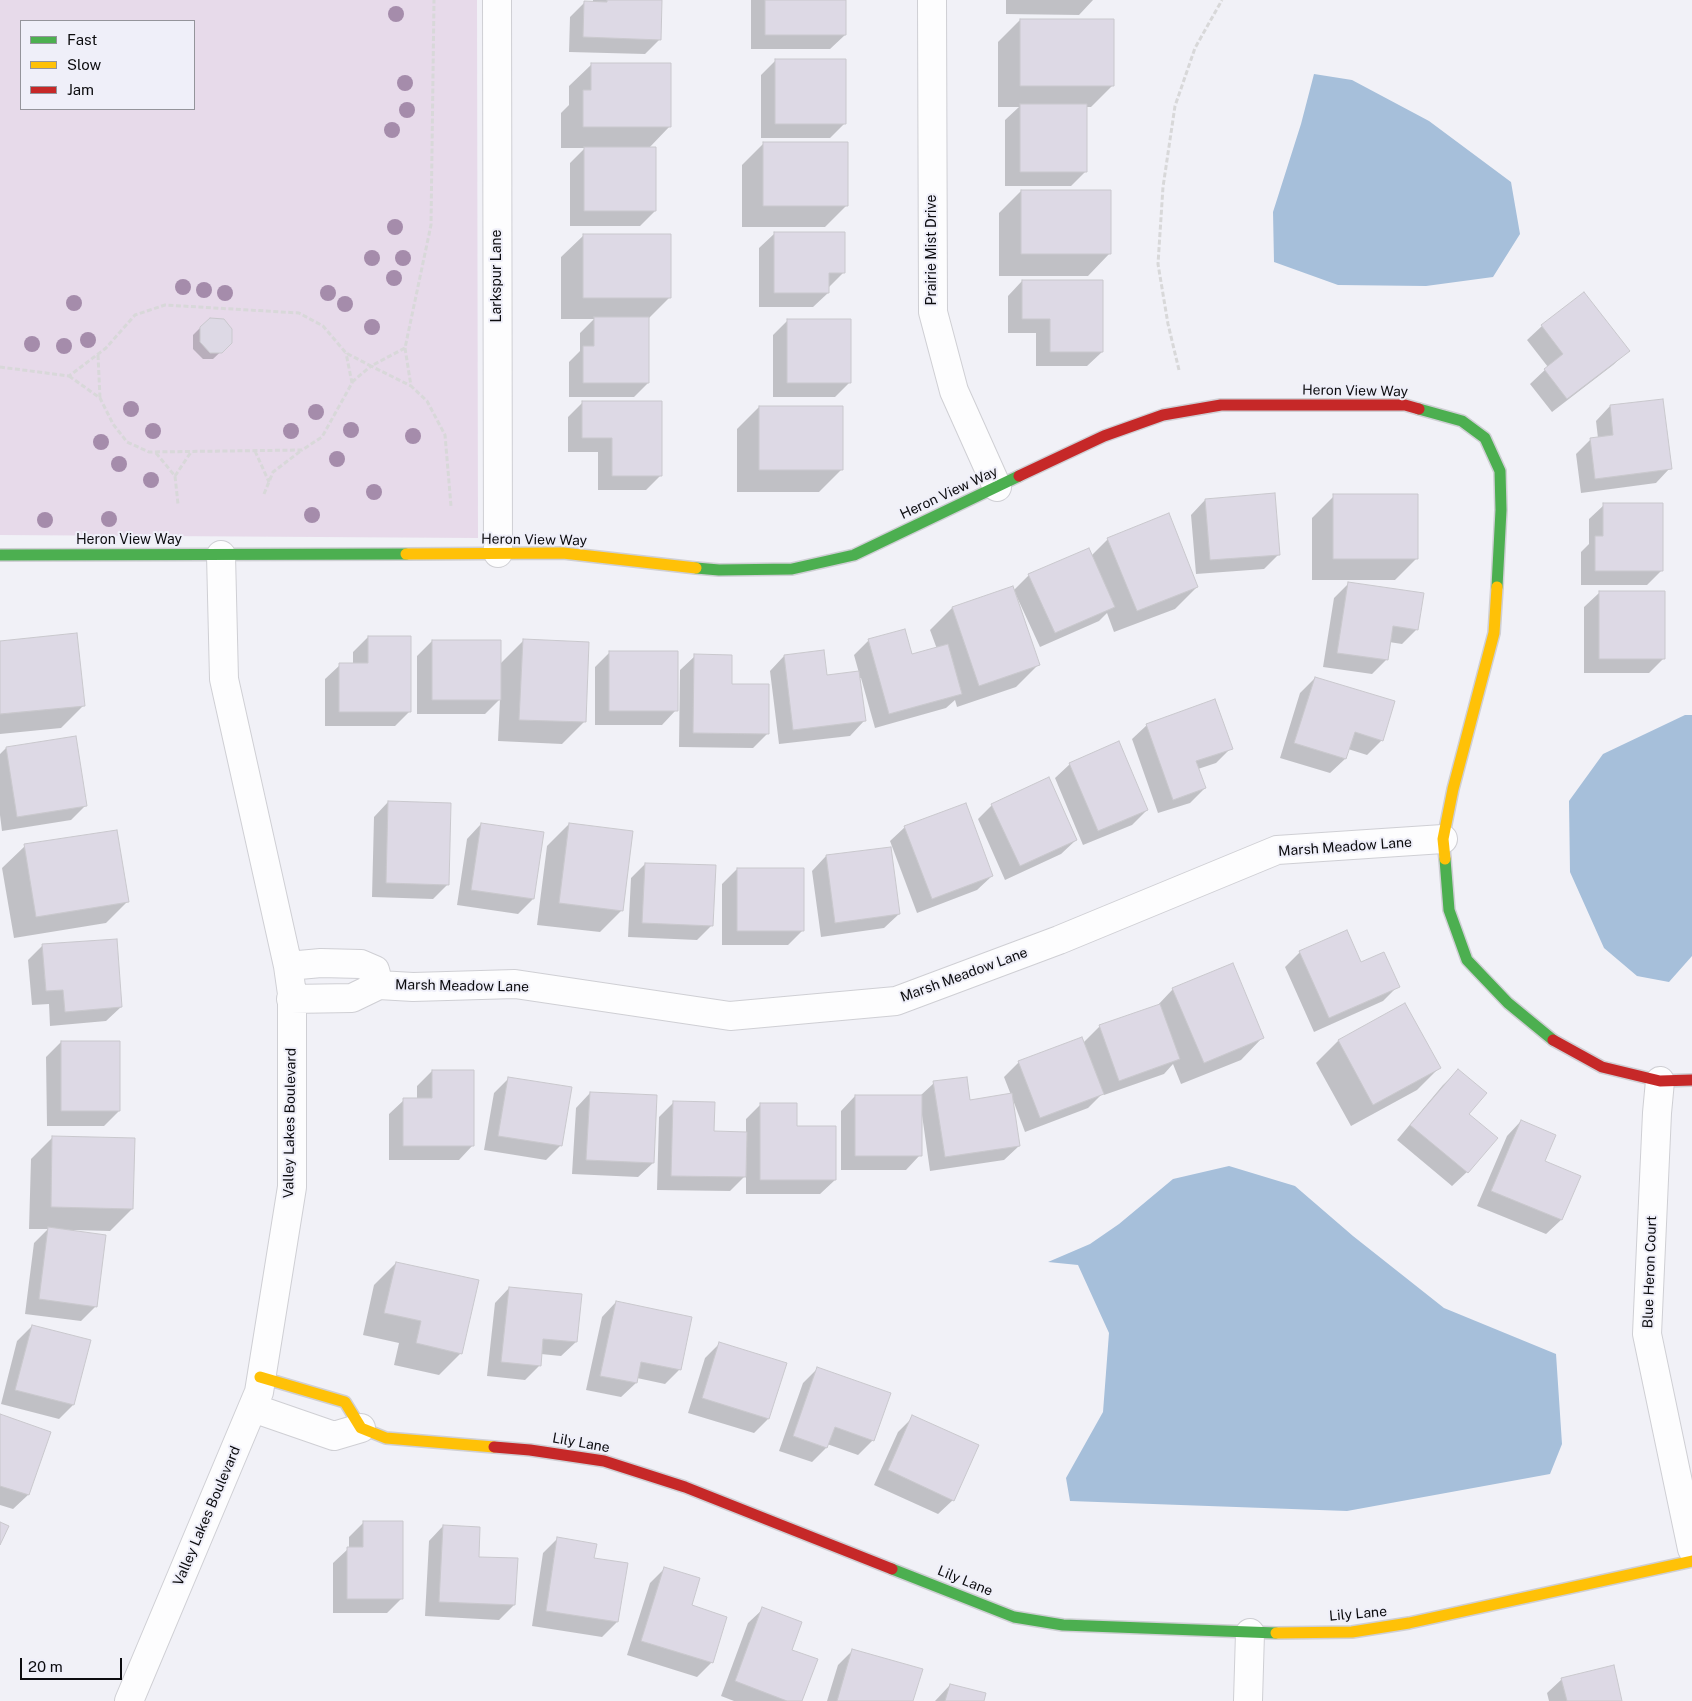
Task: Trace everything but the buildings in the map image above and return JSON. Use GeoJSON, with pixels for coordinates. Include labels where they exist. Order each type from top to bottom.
{"type":"FeatureCollection","features":[{"type":"Feature","properties":{"kind":"street","name":"Larkspur Lane"},"geometry":{"type":"LineString","coordinates":[[497,0],[498,553]]}},
{"type":"Feature","properties":{"kind":"street","name":"Prairie Mist Drive"},"geometry":{"type":"LineString","coordinates":[[932,0],[933,312],[954,391],[997,487]]}},
{"type":"Feature","properties":{"kind":"street","name":"Heron View Way"},"geometry":{"type":"LineString","coordinates":[[0,554],[563,553],[719,570],[792,569],[854,555],[1104,436],[1163,415],[1221,405],[1405,405],[1462,421],[1485,438],[1500,471],[1501,510],[1494,633],[1453,789],[1443,839],[1449,910],[1467,960],[1508,1003],[1549,1037],[1602,1067],[1660,1081],[1692,1080]]}},
{"type":"Feature","properties":{"kind":"street","name":"Valley Lakes Boulevard"},"geometry":{"type":"LineString","coordinates":[[129,1701],[259,1392],[292,1187],[292,999],[288,966],[224,679],[221,554]]}},
{"type":"Feature","properties":{"kind":"street","name":"Marsh Meadow Lane"},"geometry":{"type":"LineString","coordinates":[[379,985],[413,987],[515,984],[730,1016],[896,1001],[1059,940],[1277,850],[1443,839]]}},
{"type":"Feature","properties":{"kind":"street"},"geometry":{"type":"LineString","coordinates":[[288,966],[361,964],[375,970],[379,985],[352,998],[292,999]]}},
{"type":"Feature","properties":{"kind":"street","name":"Blue Heron Court"},"geometry":{"type":"LineString","coordinates":[[1660,1081],[1647,1334],[1692,1549]]}},
{"type":"Feature","properties":{"kind":"street"},"geometry":{"type":"LineString","coordinates":[[253,1408],[334,1436],[361,1428],[345,1402],[260,1377]]}},
{"type":"Feature","properties":{"kind":"street","name":"Lily Lane"},"geometry":{"type":"LineString","coordinates":[[361,1428],[386,1438],[530,1450],[604,1461],[685,1487],[1014,1617],[1063,1625],[1250,1633],[1352,1632],[1409,1623],[1692,1561]]}},
{"type":"Feature","properties":{"kind":"street"},"geometry":{"type":"LineString","coordinates":[[1248,1701],[1250,1633]]}},
{"type":"Feature","properties":{"kind":"path"},"geometry":{"type":"LineString","coordinates":[[410,386],[405,348],[431,225],[434,0]]}},
{"type":"Feature","properties":{"kind":"path"},"geometry":{"type":"LineString","coordinates":[[1179,370],[1168,324],[1158,264],[1163,187],[1175,106],[1195,48],[1222,0]]}},
{"type":"Feature","properties":{"kind":"path"},"geometry":{"type":"LineString","coordinates":[[69,376],[106,348],[135,315],[165,305],[300,313],[323,326],[346,353],[410,386],[427,401],[445,436],[451,506]]}},
{"type":"Feature","properties":{"kind":"path"},"geometry":{"type":"LineString","coordinates":[[264,494],[273,472],[322,437],[352,383],[371,366],[405,348]]}},
{"type":"Feature","properties":{"kind":"path"},"geometry":{"type":"LineString","coordinates":[[346,353],[352,383]]}},
{"type":"Feature","properties":{"kind":"path"},"geometry":{"type":"LineString","coordinates":[[98,354],[100,398],[113,424],[127,442],[149,452],[302,450]]}},
{"type":"Feature","properties":{"kind":"path"},"geometry":{"type":"LineString","coordinates":[[0,367],[69,376],[100,398]]}},
{"type":"Feature","properties":{"kind":"path"},"geometry":{"type":"LineString","coordinates":[[255,451],[269,483]]}},
{"type":"Feature","properties":{"kind":"path"},"geometry":{"type":"LineString","coordinates":[[156,452],[175,476],[178,504]]}},
{"type":"Feature","properties":{"kind":"path"},"geometry":{"type":"LineString","coordinates":[[175,476],[190,452]]}},
{"type":"Feature","properties":{"kind":"shaded area"},"geometry":{"type":"Polygon","coordinates":[[[0,0],[477,0],[478,538],[0,535],[0,0]]]}},
{"type":"Feature","properties":{"kind":"water"},"geometry":{"type":"Polygon","coordinates":[[[1314,74],[1352,80],[1429,121],[1511,182],[1520,234],[1493,277],[1426,286],[1338,285],[1274,262],[1273,212],[1301,124],[1314,74]]]}},
{"type":"Feature","properties":{"kind":"water"},"geometry":{"type":"Polygon","coordinates":[[[1685,715],[1692,715],[1692,956],[1669,982],[1637,976],[1604,948],[1570,872],[1569,801],[1603,754],[1685,715]]]}},
{"type":"Feature","properties":{"kind":"water"},"geometry":{"type":"Polygon","coordinates":[[[1229,1166],[1295,1186],[1353,1236],[1444,1308],[1556,1354],[1562,1444],[1550,1474],[1347,1511],[1070,1501],[1066,1478],[1103,1412],[1109,1333],[1078,1265],[1048,1262],[1090,1244],[1119,1224],[1173,1179],[1229,1166]]]}},
{"type":"Feature","properties":{"kind":"traffic: fast"},"geometry":{"type":"LineString","coordinates":[[1419,409],[1462,421],[1485,438],[1500,471],[1501,510],[1497,587]]}},
{"type":"Feature","properties":{"kind":"traffic: fast"},"geometry":{"type":"LineString","coordinates":[[696,568],[719,570],[792,569],[854,555],[1019,476]]}},
{"type":"Feature","properties":{"kind":"traffic: fast"},"geometry":{"type":"LineString","coordinates":[[0,555],[406,554]]}},
{"type":"Feature","properties":{"kind":"traffic: fast"},"geometry":{"type":"LineString","coordinates":[[1445,859],[1449,910],[1467,960],[1508,1003],[1553,1040]]}},
{"type":"Feature","properties":{"kind":"traffic: fast"},"geometry":{"type":"LineString","coordinates":[[892,1569],[1014,1617],[1063,1625],[1276,1633]]}},
{"type":"Feature","properties":{"kind":"traffic: slow"},"geometry":{"type":"LineString","coordinates":[[406,554],[563,553],[696,568]]}},
{"type":"Feature","properties":{"kind":"traffic: slow"},"geometry":{"type":"LineString","coordinates":[[1445,859],[1443,839],[1453,789],[1494,633],[1497,587]]}},
{"type":"Feature","properties":{"kind":"traffic: slow"},"geometry":{"type":"LineString","coordinates":[[260,1377],[345,1402],[361,1428],[386,1438],[494,1447]]}},
{"type":"Feature","properties":{"kind":"traffic: slow"},"geometry":{"type":"LineString","coordinates":[[1276,1633],[1352,1632],[1409,1623],[1692,1561]]}},
{"type":"Feature","properties":{"kind":"traffic: jam"},"geometry":{"type":"LineString","coordinates":[[1019,476],[1104,436],[1163,415],[1221,405],[1405,405],[1419,409]]}},
{"type":"Feature","properties":{"kind":"traffic: jam"},"geometry":{"type":"LineString","coordinates":[[1553,1040],[1602,1067],[1660,1081],[1692,1080]]}},
{"type":"Feature","properties":{"kind":"traffic: jam"},"geometry":{"type":"LineString","coordinates":[[494,1447],[530,1450],[604,1461],[685,1487],[892,1569]]}}]}
